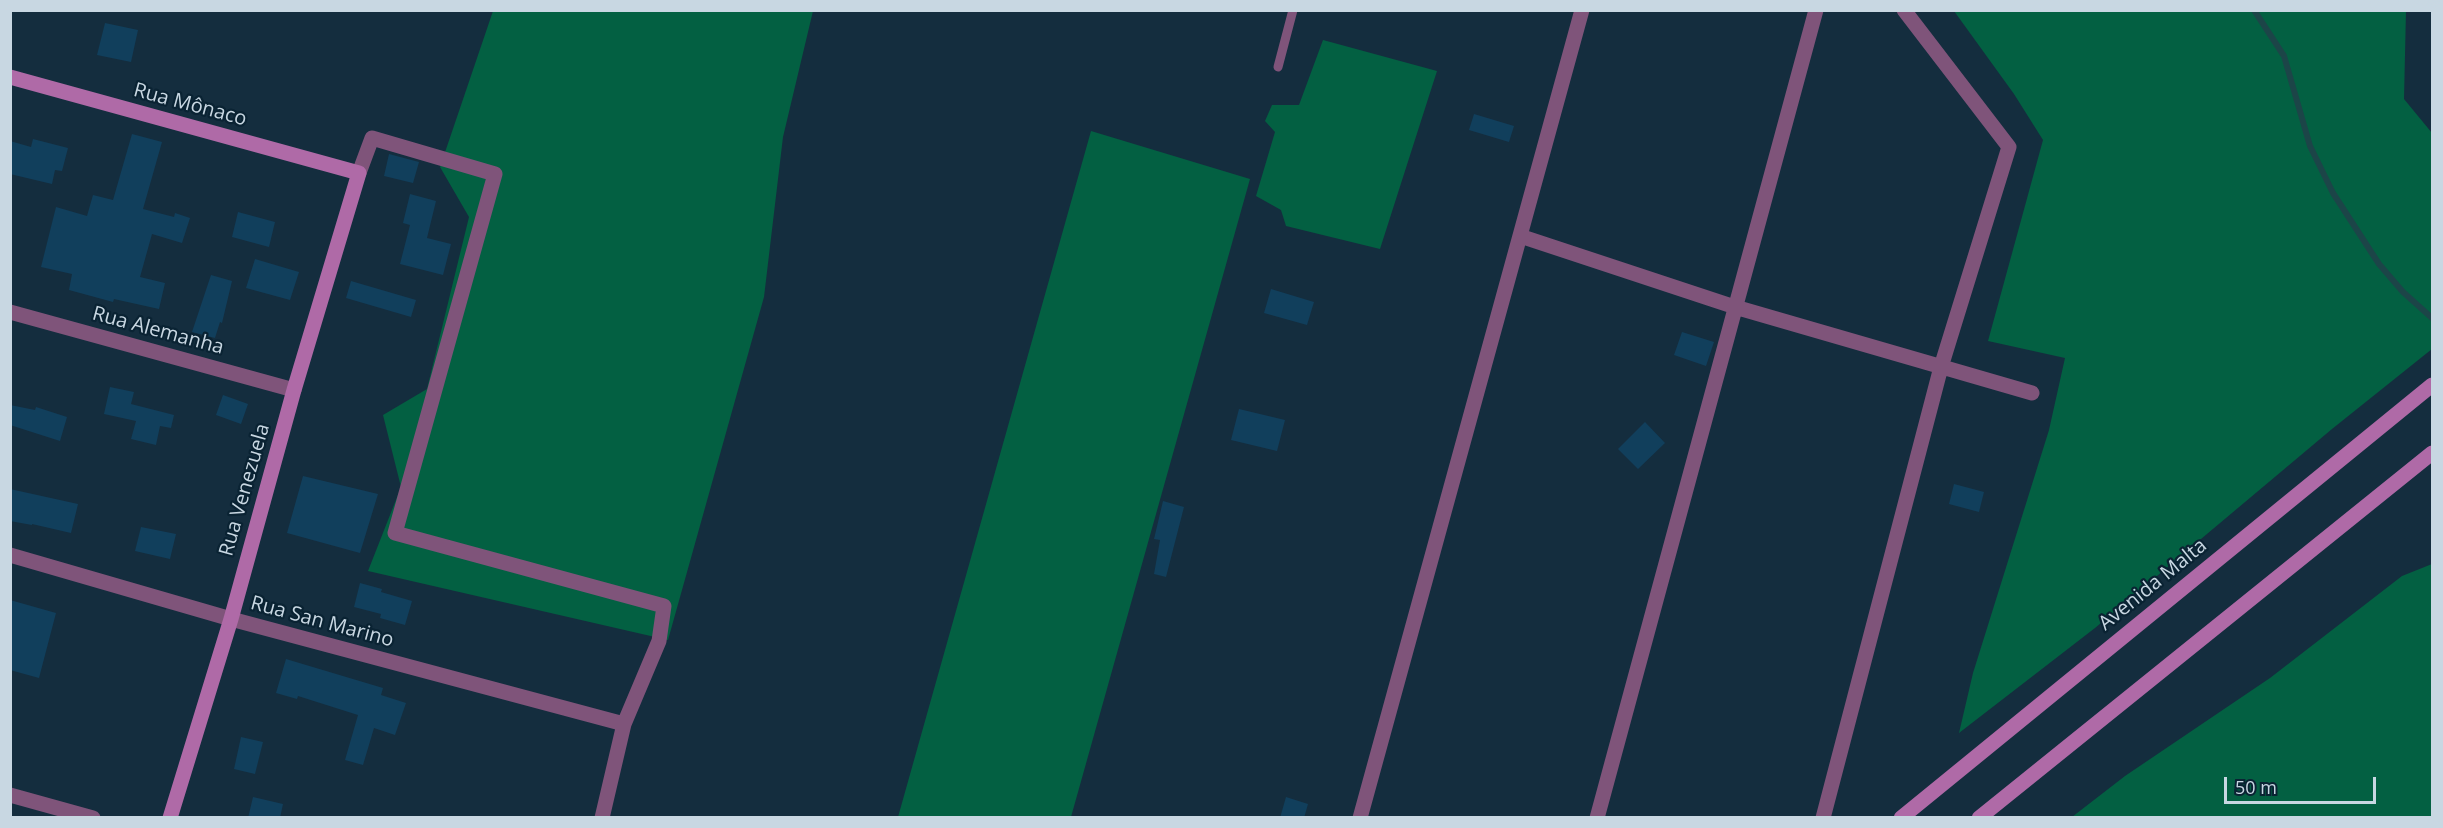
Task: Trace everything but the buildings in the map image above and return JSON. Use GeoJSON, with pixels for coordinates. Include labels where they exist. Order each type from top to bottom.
{"type":"FeatureCollection","features":[{"type":"Feature","properties":{"kind":"street"},"geometry":{"type":"LineString","coordinates":[[1359,818],[1582,10]]}},
{"type":"Feature","properties":{"kind":"street"},"geometry":{"type":"LineString","coordinates":[[1597,818],[1816,10]]}},
{"type":"Feature","properties":{"kind":"street"},"geometry":{"type":"LineString","coordinates":[[1823,818],[1941,367],[2009,147],[1904,10]]}},
{"type":"Feature","properties":{"kind":"street","name":"Rua Mônaco"},"geometry":{"type":"LineString","coordinates":[[10,77],[359,173]]}},
{"type":"Feature","properties":{"kind":"street"},"geometry":{"type":"LineString","coordinates":[[359,173],[372,138],[495,174],[395,533],[664,606],[659,641],[624,724],[602,818]]}},
{"type":"Feature","properties":{"kind":"street","name":"Rua Venezuela"},"geometry":{"type":"LineString","coordinates":[[170,818],[231,619],[294,390],[359,173]]}},
{"type":"Feature","properties":{"kind":"street"},"geometry":{"type":"LineString","coordinates":[[1520,236],[1735,307],[2032,393]]}},
{"type":"Feature","properties":{"kind":"street","name":"Rua Alemanha"},"geometry":{"type":"LineString","coordinates":[[10,312],[294,390]]}},
{"type":"Feature","properties":{"kind":"street","name":"Avenida Malta"},"geometry":{"type":"LineString","coordinates":[[1901,818],[2433,385]]}},
{"type":"Feature","properties":{"kind":"street"},"geometry":{"type":"LineString","coordinates":[[1979,818],[2433,453]]}},
{"type":"Feature","properties":{"kind":"street","name":"Rua San Marino"},"geometry":{"type":"LineString","coordinates":[[10,555],[231,619],[624,724]]}},
{"type":"Feature","properties":{"kind":"street"},"geometry":{"type":"LineString","coordinates":[[10,795],[93,818]]}},
{"type":"Feature","properties":{"kind":"lane"},"geometry":{"type":"LineString","coordinates":[[1278,67],[1293,10]]}},
{"type":"Feature","properties":{"kind":"green space"},"geometry":{"type":"Polygon","coordinates":[[[493,11],[813,11],[783,137],[764,297],[668,640],[368,571],[401,487],[383,415],[427,389],[469,217],[440,167],[493,11]]]}},
{"type":"Feature","properties":{"kind":"green space"},"geometry":{"type":"Polygon","coordinates":[[[1954,11],[2406,11],[2404,99],[2432,133],[2432,349],[2332,429],[2095,628],[1959,733],[1973,673],[2049,430],[2065,358],[1988,341],[2043,140],[2014,94],[1954,11]]]}},
{"type":"Feature","properties":{"kind":"green space"},"geometry":{"type":"Polygon","coordinates":[[[1323,40],[1437,71],[1380,249],[1286,226],[1281,210],[1256,196],[1275,132],[1265,121],[1272,105],[1299,105],[1323,40]]]}},
{"type":"Feature","properties":{"kind":"green space"},"geometry":{"type":"Polygon","coordinates":[[[1091,131],[1250,179],[1071,817],[898,817],[1091,131]]]}},
{"type":"Feature","properties":{"kind":"green space"},"geometry":{"type":"Polygon","coordinates":[[[2432,564],[2432,817],[2072,817],[2125,776],[2270,678],[2402,576],[2432,564]]]}},
{"type":"Feature","properties":{"kind":"waterway"},"geometry":{"type":"LineString","coordinates":[[2254,10],[2284,56],[2310,146],[2333,193],[2379,264],[2403,292],[2432,318]]}}]}
